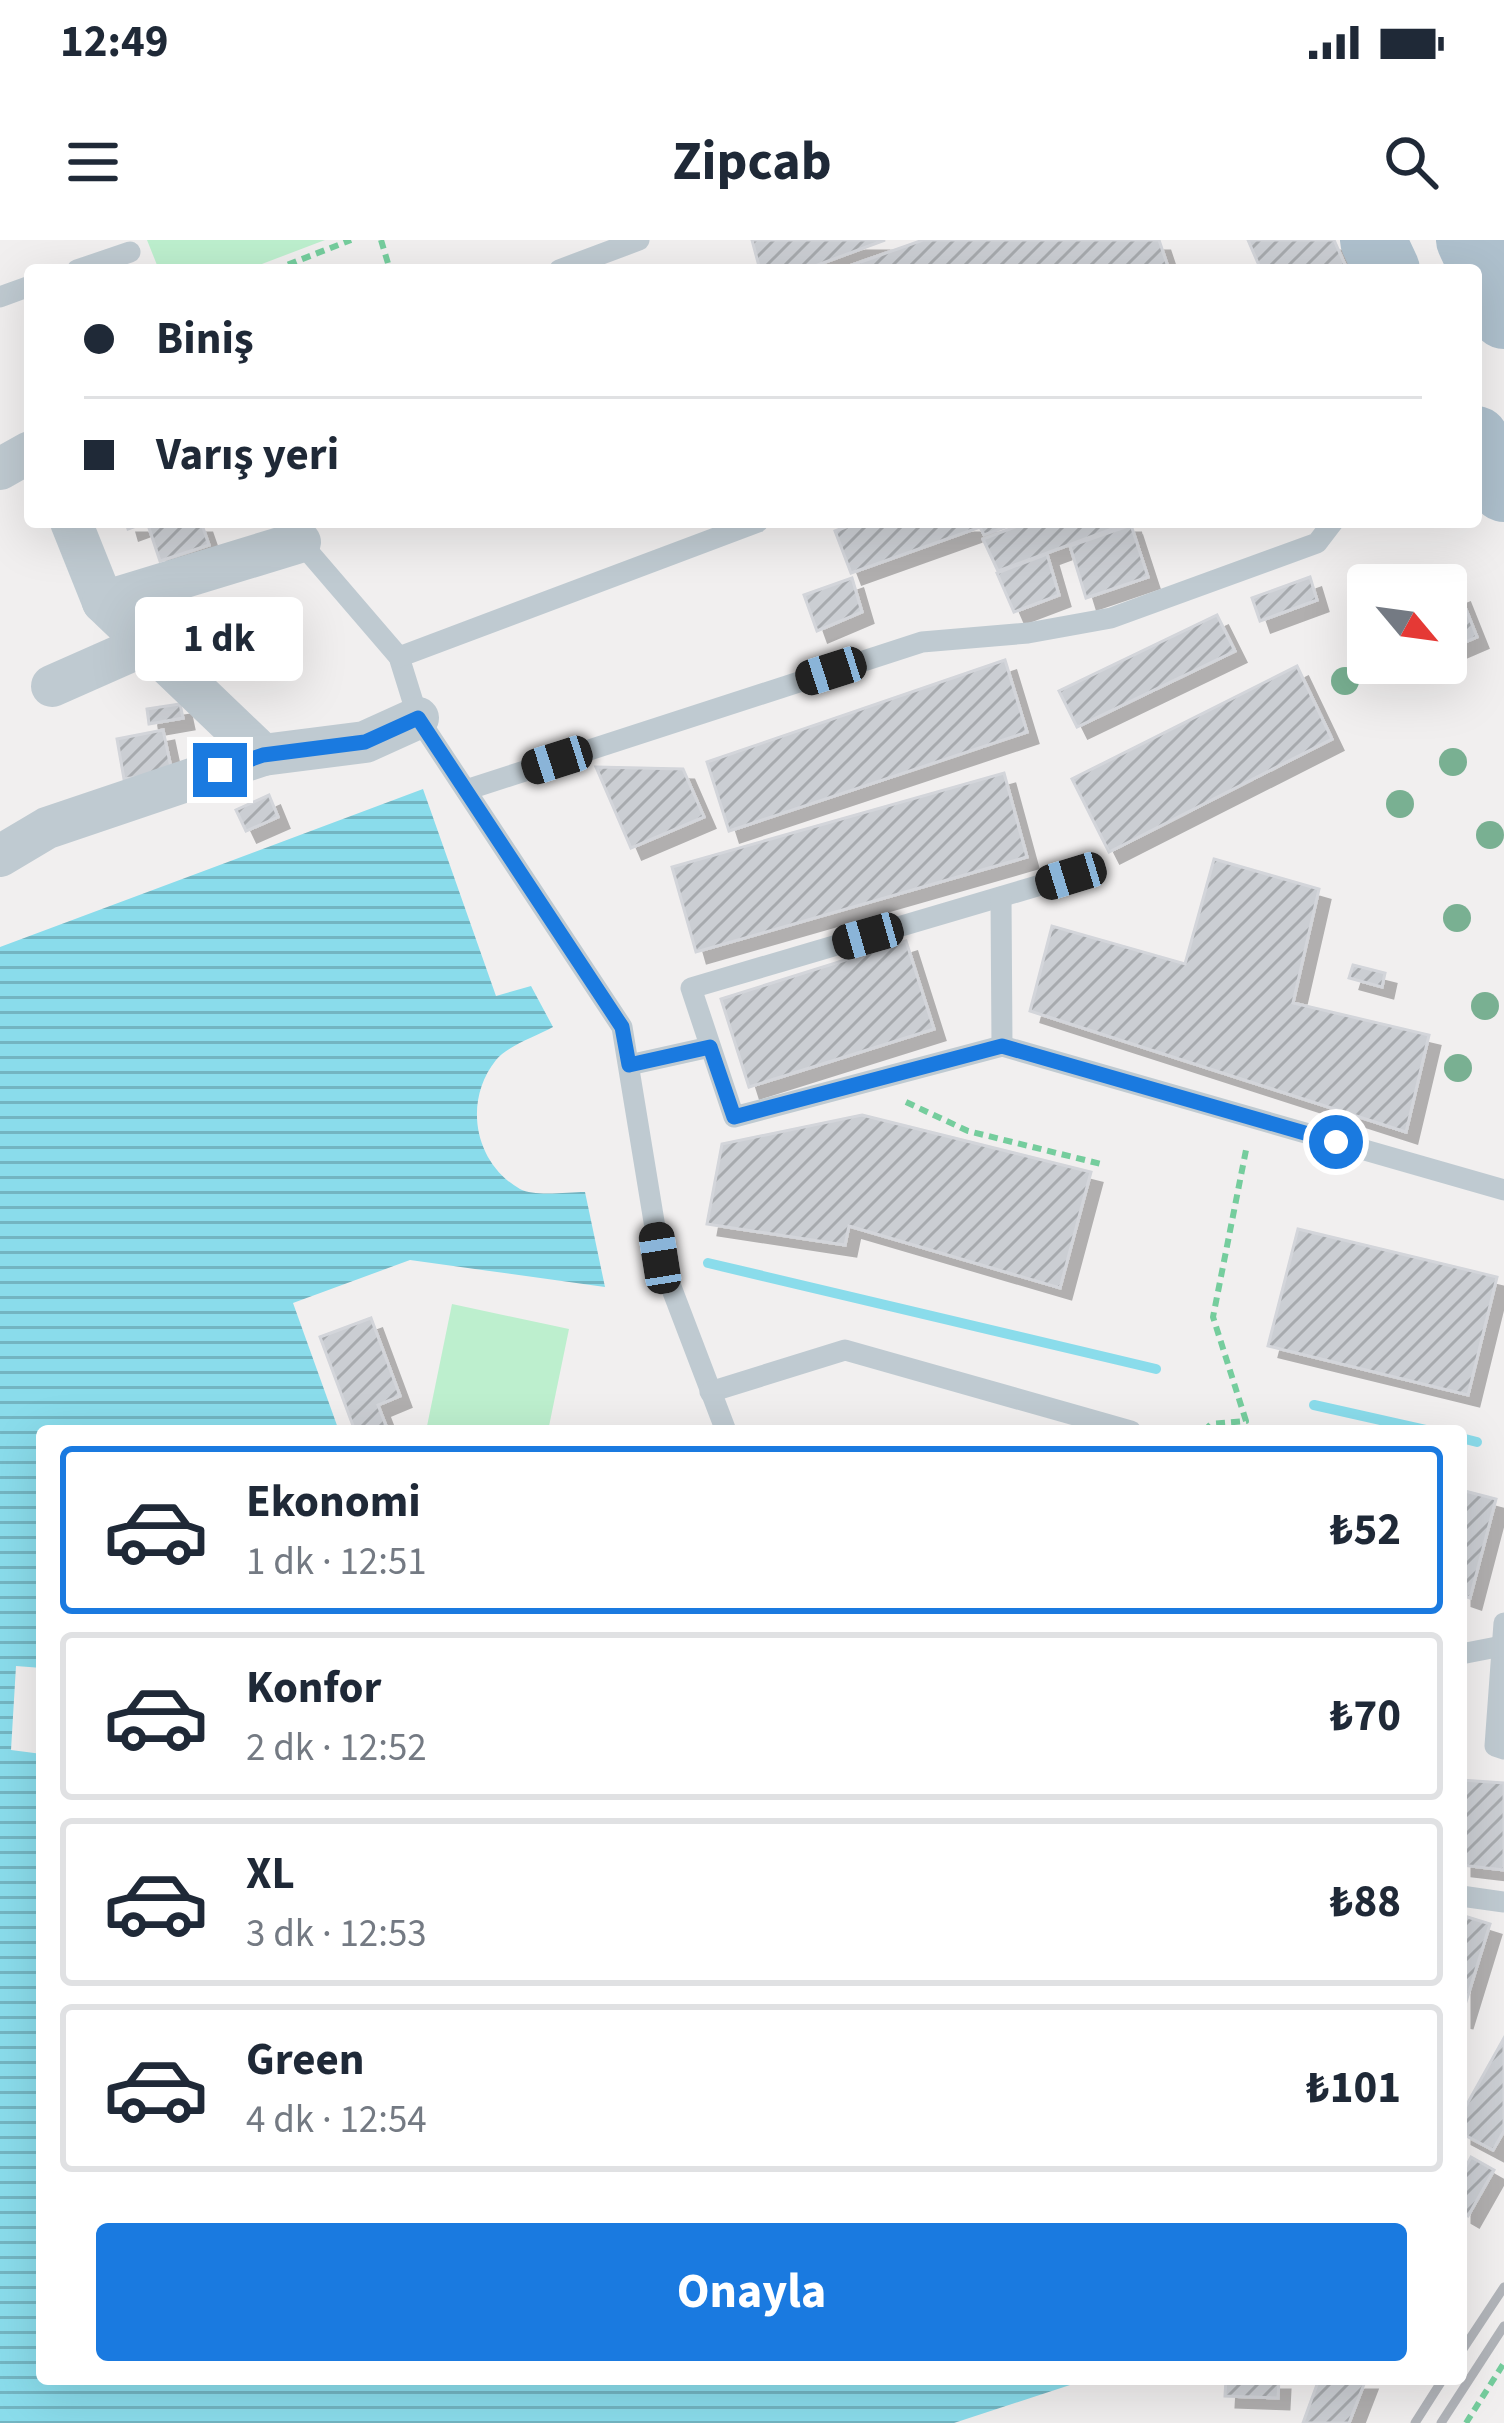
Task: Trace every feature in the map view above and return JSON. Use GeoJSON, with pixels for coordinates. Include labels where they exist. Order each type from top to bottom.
{"type":"FeatureCollection","features":[{"type":"Feature","properties":{"kind":"main road"},"geometry":{"type":"LineString","coordinates":[[1482,268],[1504,316]]}},
{"type":"Feature","properties":{"kind":"main road"},"geometry":{"type":"LineString","coordinates":[[1482,450],[1504,489]]}},
{"type":"Feature","properties":{"kind":"street"},"geometry":{"type":"LineString","coordinates":[[73,528],[103,602],[263,755]]}},
{"type":"Feature","properties":{"kind":"street"},"geometry":{"type":"LineString","coordinates":[[103,602],[291,532]]}},
{"type":"Feature","properties":{"kind":"street"},"geometry":{"type":"LineString","coordinates":[[52,686],[147,644]]}},
{"type":"Feature","properties":{"kind":"street"},"geometry":{"type":"LineString","coordinates":[[0,856],[47,828],[263,755],[365,742],[418,718]]}},
{"type":"Feature","properties":{"kind":"lane"},"geometry":{"type":"LineString","coordinates":[[575,264],[639,240]]}},
{"type":"Feature","properties":{"kind":"lane"},"geometry":{"type":"LineString","coordinates":[[97,264],[131,254]]}},
{"type":"Feature","properties":{"kind":"lane"},"geometry":{"type":"LineString","coordinates":[[399,657],[742,528]]}},
{"type":"Feature","properties":{"kind":"lane"},"geometry":{"type":"LineString","coordinates":[[466,790],[922,642],[1028,633],[1111,618],[1317,543],[1328,528]]}},
{"type":"Feature","properties":{"kind":"lane"},"geometry":{"type":"LineString","coordinates":[[291,532],[399,657],[418,718],[622,1027],[660,1258],[724,1425]]}},
{"type":"Feature","properties":{"kind":"lane"},"geometry":{"type":"LineString","coordinates":[[1071,876],[691,988],[734,1117],[1002,1046],[1504,1190]]}},
{"type":"Feature","properties":{"kind":"lane"},"geometry":{"type":"LineString","coordinates":[[1001,897],[1002,1046]]}},
{"type":"Feature","properties":{"kind":"lane"},"geometry":{"type":"LineString","coordinates":[[629,1065],[710,1047]]}},
{"type":"Feature","properties":{"kind":"lane"},"geometry":{"type":"LineString","coordinates":[[710,1391],[845,1350],[1110,1425]]}},
{"type":"Feature","properties":{"kind":"lane"},"geometry":{"type":"LineString","coordinates":[[1467,1651],[1503,1635],[1496,1746],[1504,1749]]}},
{"type":"Feature","properties":{"kind":"lane"},"geometry":{"type":"LineString","coordinates":[[1467,1897],[1504,1903]]}},
{"type":"Feature","properties":{"kind":"path"},"geometry":{"type":"LineString","coordinates":[[289,264],[351,240]]}},
{"type":"Feature","properties":{"kind":"path"},"geometry":{"type":"LineString","coordinates":[[864,1083],[968,1131],[1101,1165]]}},
{"type":"Feature","properties":{"kind":"path"},"geometry":{"type":"LineString","coordinates":[[1210,1425],[1246,1421],[1214,1317],[1252,1118]]}},
{"type":"Feature","properties":{"kind":"path"},"geometry":{"type":"LineString","coordinates":[[1466,2423],[1504,2363]]}},
{"type":"Feature","properties":{"kind":"green space"},"geometry":{"type":"Polygon","coordinates":[[[147,240],[325,240],[262,264],[157,264],[147,240]]]}},
{"type":"Feature","properties":{"kind":"green space"},"geometry":{"type":"Polygon","coordinates":[[[452,1304],[569,1329],[549,1425],[427,1425],[452,1304]]]}},
{"type":"Feature","properties":{"kind":"water"},"geometry":{"type":"Polygon","coordinates":[[[423,789],[496,996],[531,986],[553,1027],[507,1050],[486,1076],[477,1112],[483,1148],[504,1178],[520,1189],[585,1192],[605,1287],[410,1260],[293,1303],[337,1425],[36,1425],[36,1668],[16,1666],[11,1750],[36,1753],[36,2385],[1070,2385],[954,2423],[0,2423],[0,947],[423,789]]]}},
{"type":"Feature","properties":{"kind":"building"},"geometry":{"type":"Polygon","coordinates":[[[752,240],[885,240],[820,264],[758,264],[752,240]]]}},
{"type":"Feature","properties":{"kind":"building"},"geometry":{"type":"Polygon","coordinates":[[[923,240],[1159,240],[1167,264],[855,264],[923,240]]]}},
{"type":"Feature","properties":{"kind":"building"},"geometry":{"type":"Polygon","coordinates":[[[1248,240],[1334,240],[1345,264],[1258,264],[1248,240]]]}},
{"type":"Feature","properties":{"kind":"building"},"geometry":{"type":"Polygon","coordinates":[[[149,528],[203,528],[209,545],[160,561],[149,528]]]}},
{"type":"Feature","properties":{"kind":"building"},"geometry":{"type":"Polygon","coordinates":[[[843,528],[977,528],[851,573],[835,531],[843,528]]]}},
{"type":"Feature","properties":{"kind":"building"},"geometry":{"type":"Polygon","coordinates":[[[1012,528],[1115,528],[998,571],[983,539],[1012,528]]]}},
{"type":"Feature","properties":{"kind":"building"},"geometry":{"type":"Polygon","coordinates":[[[1132,528],[1148,577],[1086,598],[1070,546],[1132,528]]]}},
{"type":"Feature","properties":{"kind":"building"},"geometry":{"type":"Polygon","coordinates":[[[1047,554],[1059,595],[1014,612],[997,573],[1047,554]]]}},
{"type":"Feature","properties":{"kind":"building"},"geometry":{"type":"Polygon","coordinates":[[[1310,577],[1317,600],[1260,621],[1252,598],[1310,577]]]}},
{"type":"Feature","properties":{"kind":"building"},"geometry":{"type":"Polygon","coordinates":[[[852,578],[862,612],[817,631],[804,595],[852,578]]]}},
{"type":"Feature","properties":{"kind":"building"},"geometry":{"type":"Polygon","coordinates":[[[1467,612],[1477,637],[1467,641],[1467,612]]]}},
{"type":"Feature","properties":{"kind":"building"},"geometry":{"type":"Polygon","coordinates":[[[1217,615],[1235,651],[1077,727],[1059,691],[1217,615]]]}},
{"type":"Feature","properties":{"kind":"building"},"geometry":{"type":"Polygon","coordinates":[[[1005,660],[1027,732],[729,831],[707,762],[1005,660]]]}},
{"type":"Feature","properties":{"kind":"building"},"geometry":{"type":"Polygon","coordinates":[[[1297,666],[1332,739],[1109,852],[1072,779],[1297,666]]]}},
{"type":"Feature","properties":{"kind":"building"},"geometry":{"type":"Polygon","coordinates":[[[180,704],[183,718],[149,724],[147,709],[180,704]]]}},
{"type":"Feature","properties":{"kind":"building"},"geometry":{"type":"Polygon","coordinates":[[[163,730],[172,772],[124,779],[117,739],[163,730]]]}},
{"type":"Feature","properties":{"kind":"building"},"geometry":{"type":"Polygon","coordinates":[[[596,767],[683,769],[704,817],[631,848],[596,767]]]}},
{"type":"Feature","properties":{"kind":"building"},"geometry":{"type":"Polygon","coordinates":[[[1004,773],[1027,857],[696,952],[672,867],[1004,773]]]}},
{"type":"Feature","properties":{"kind":"building"},"geometry":{"type":"Polygon","coordinates":[[[269,795],[278,817],[246,831],[236,810],[269,795]]]}},
{"type":"Feature","properties":{"kind":"building"},"geometry":{"type":"Polygon","coordinates":[[[1214,859],[1319,889],[1293,1003],[1429,1035],[1406,1132],[1030,1011],[1052,926],[1185,964],[1214,859]]]}},
{"type":"Feature","properties":{"kind":"building"},"geometry":{"type":"Polygon","coordinates":[[[906,941],[934,1029],[749,1087],[721,999],[906,941]]]}},
{"type":"Feature","properties":{"kind":"building"},"geometry":{"type":"Polygon","coordinates":[[[1353,965],[1385,973],[1382,987],[1349,978],[1353,965]]]}},
{"type":"Feature","properties":{"kind":"building"},"geometry":{"type":"Polygon","coordinates":[[[862,1115],[1091,1172],[1060,1288],[849,1226],[845,1245],[707,1224],[722,1144],[862,1115]]]}},
{"type":"Feature","properties":{"kind":"building"},"geometry":{"type":"Polygon","coordinates":[[[1298,1229],[1497,1277],[1468,1395],[1268,1346],[1298,1229]]]}},
{"type":"Feature","properties":{"kind":"building"},"geometry":{"type":"Polygon","coordinates":[[[371,1318],[400,1396],[378,1405],[386,1425],[353,1425],[320,1337],[371,1318]]]}},
{"type":"Feature","properties":{"kind":"building"},"geometry":{"type":"Polygon","coordinates":[[[1467,1492],[1496,1499],[1467,1597],[1467,1492]]]}},
{"type":"Feature","properties":{"kind":"building"},"geometry":{"type":"Polygon","coordinates":[[[1467,1780],[1504,1783],[1504,1870],[1467,1866],[1467,1780]]]}},
{"type":"Feature","properties":{"kind":"building"},"geometry":{"type":"Polygon","coordinates":[[[1467,1917],[1490,1924],[1467,1999],[1467,1917]]]}},
{"type":"Feature","properties":{"kind":"building"},"geometry":{"type":"Polygon","coordinates":[[[1504,2038],[1504,2131],[1493,2150],[1467,2136],[1467,2104],[1504,2038]]]}},
{"type":"Feature","properties":{"kind":"building"},"geometry":{"type":"Polygon","coordinates":[[[1471,2157],[1494,2170],[1468,2216],[1467,2215],[1471,2157]]]}},
{"type":"Feature","properties":{"kind":"building"},"geometry":{"type":"Polygon","coordinates":[[[1226,2385],[1279,2385],[1278,2398],[1225,2396],[1226,2385]]]}},
{"type":"Feature","properties":{"kind":"building"},"geometry":{"type":"Polygon","coordinates":[[[1317,2385],[1364,2385],[1349,2423],[1303,2423],[1317,2385]]]}},
{"type":"Feature","properties":{"kind":"waterway"},"geometry":{"type":"LineString","coordinates":[[708,1263],[1156,1369]]}},
{"type":"Feature","properties":{"kind":"waterway"},"geometry":{"type":"LineString","coordinates":[[1314,1405],[1403,1425]]}},
{"type":"Feature","properties":{"kind":"waterway"},"geometry":{"type":"LineString","coordinates":[[1467,1440],[1477,1442]]}},
{"type":"Feature","properties":{"kind":"railway"},"geometry":{"type":"LineString","coordinates":[[1467,2343],[1504,2287]]}},
{"type":"Feature","properties":{"kind":"railway"},"geometry":{"type":"LineString","coordinates":[[1467,2383],[1504,2326]]}},
{"type":"Feature","properties":{"kind":"railway"},"geometry":{"type":"LineString","coordinates":[[1415,2423],[1439,2385]]}},
{"type":"Feature","properties":{"kind":"railway"},"geometry":{"type":"LineString","coordinates":[[1441,2423],[1466,2385]]}},
{"type":"Feature","properties":{"kind":"route"},"geometry":{"type":"LineString","coordinates":[[220,770],[263,755],[365,742],[418,718],[622,1027],[629,1065],[710,1047],[734,1117],[1002,1046],[1336,1142]]}}]}
